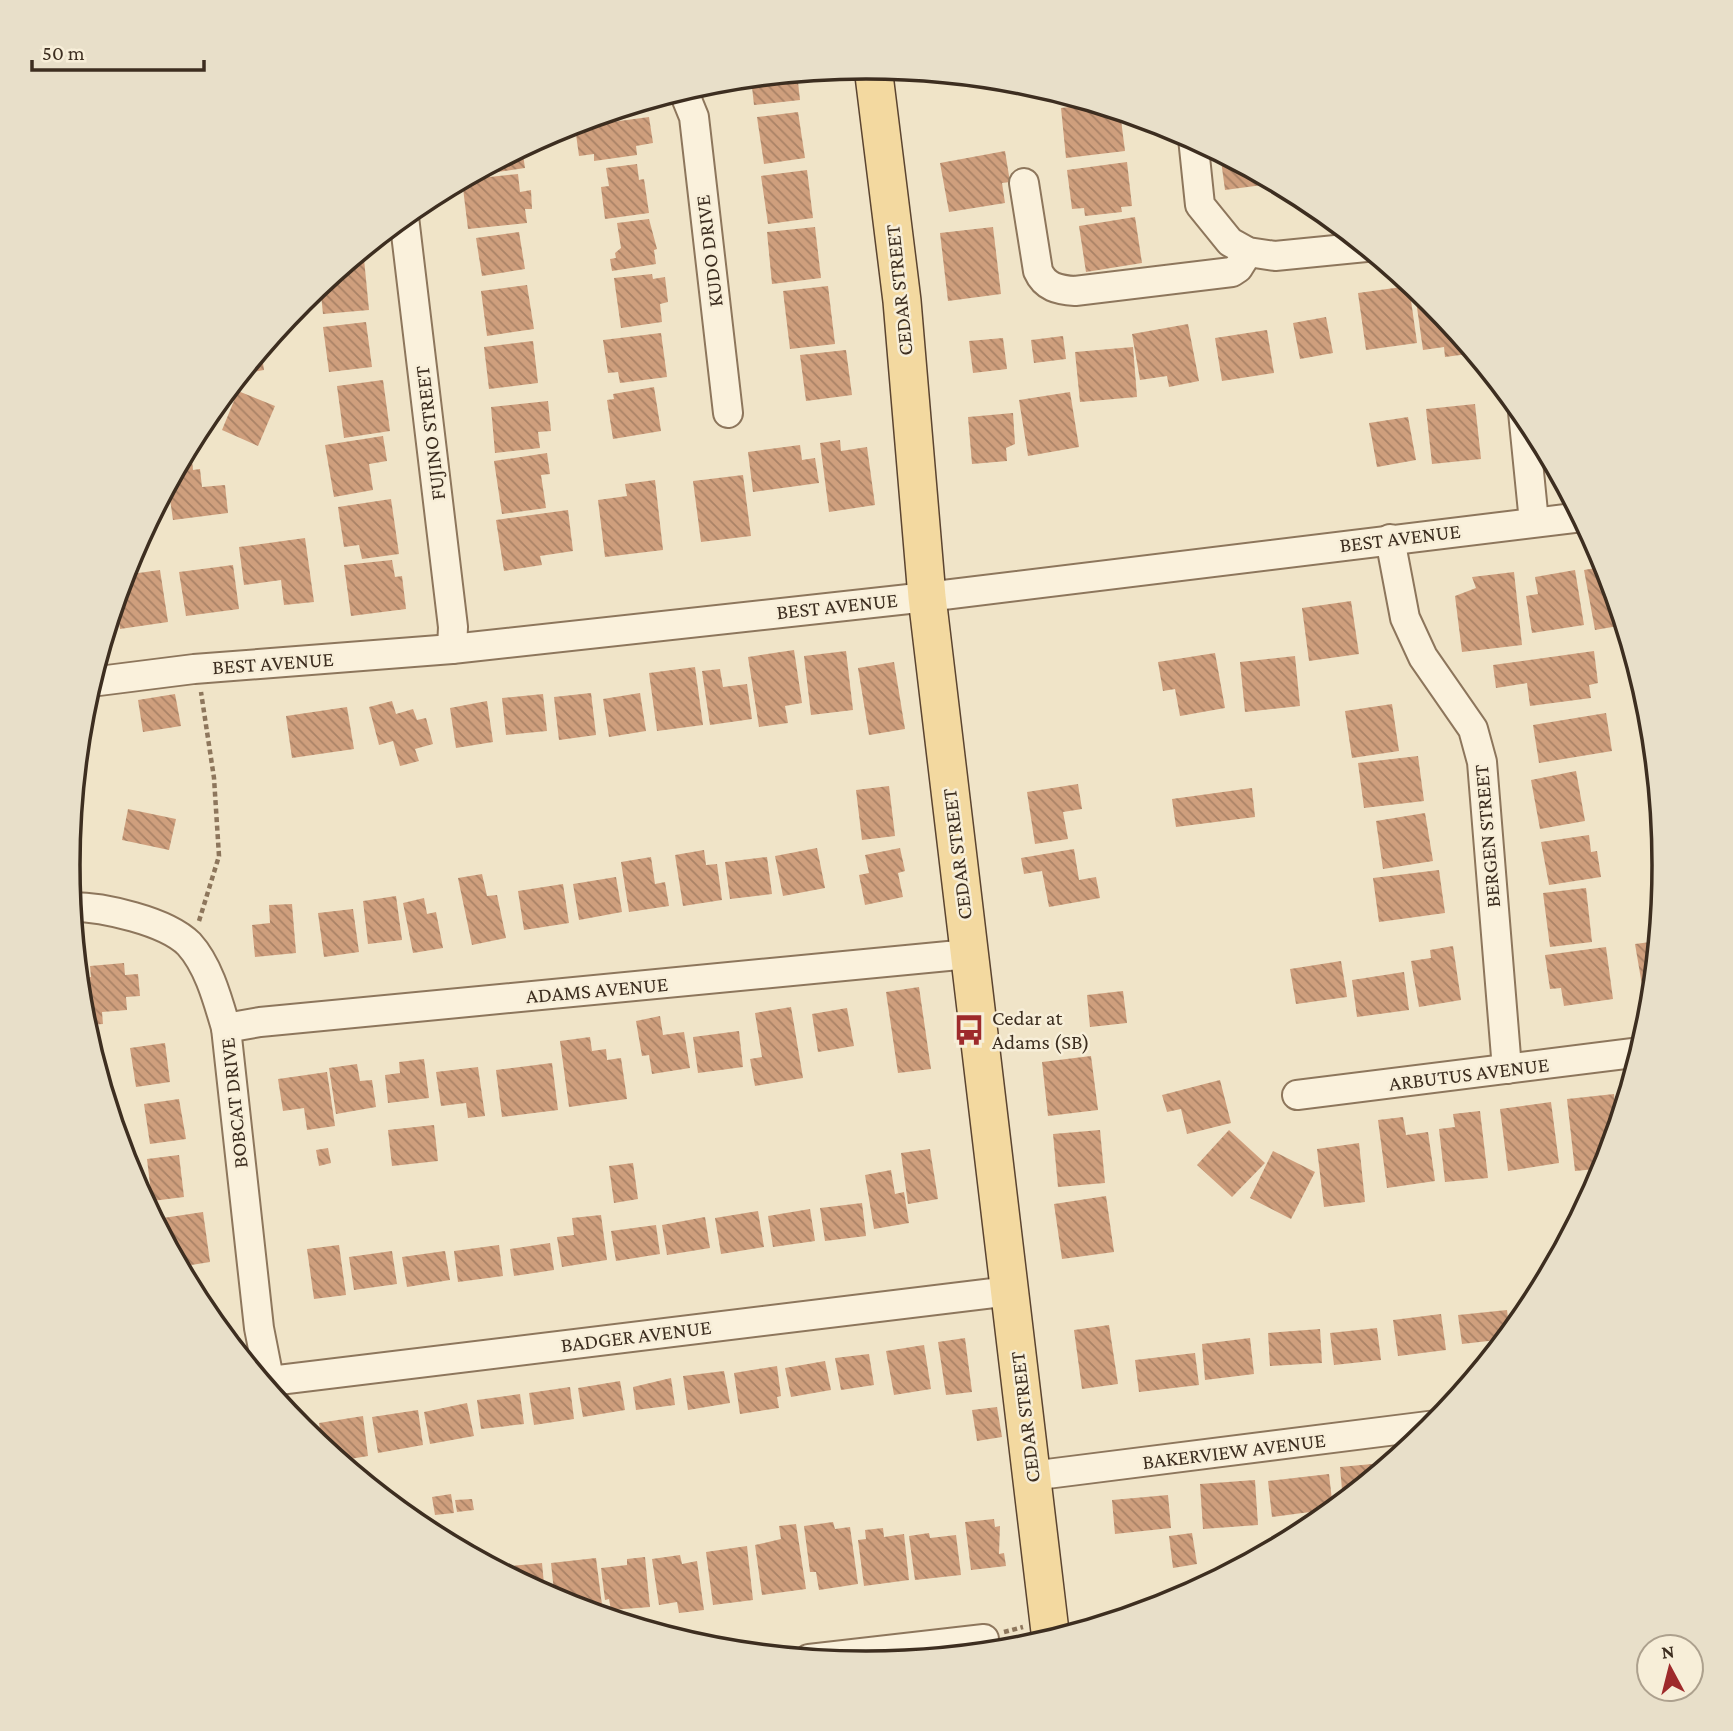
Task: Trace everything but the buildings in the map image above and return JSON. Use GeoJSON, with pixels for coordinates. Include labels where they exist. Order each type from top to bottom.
{"type":"FeatureCollection","features":[{"type":"Feature","properties":{"kind":"main road","name":"CEDAR STREET"},"geometry":{"type":"LineString","coordinates":[[875,79],[902,301],[927,597],[1050,1630]]}},
{"type":"Feature","properties":{"kind":"street","name":"KUDO DRIVE"},"geometry":{"type":"LineString","coordinates":[[687,100],[694,117],[728,413]]}},
{"type":"Feature","properties":{"kind":"street"},"geometry":{"type":"LineString","coordinates":[[1194,151],[1200,205],[1230,242],[1248,252],[1275,257],[1354,248]]}},
{"type":"Feature","properties":{"kind":"street"},"geometry":{"type":"LineString","coordinates":[[1024,183],[1038,271],[1042,280],[1054,288],[1075,291],[1232,272],[1238,268],[1248,252]]}},
{"type":"Feature","properties":{"kind":"street","name":"FUJINO STREET"},"geometry":{"type":"LineString","coordinates":[[405,228],[453,627],[452,649]]}},
{"type":"Feature","properties":{"kind":"street"},"geometry":{"type":"LineString","coordinates":[[1525,435],[1534,523]]}},
{"type":"Feature","properties":{"kind":"street","name":"BEST AVENUE"},"geometry":{"type":"LineString","coordinates":[[103,680],[194,669],[452,649],[927,597],[1572,518]]}},
{"type":"Feature","properties":{"kind":"street","name":"BERGEN STREET"},"geometry":{"type":"LineString","coordinates":[[1390,539],[1405,618],[1423,657],[1473,729],[1482,762],[1507,1069]]}},
{"type":"Feature","properties":{"kind":"street","name":"BOBCAT DRIVE"},"geometry":{"type":"LineString","coordinates":[[81,907],[98,906],[151,922],[188,944],[214,987],[226,1028],[266,1373]]}},
{"type":"Feature","properties":{"kind":"street","name":"ADAMS AVENUE"},"geometry":{"type":"LineString","coordinates":[[226,1028],[260,1022],[969,954]]}},
{"type":"Feature","properties":{"kind":"street","name":"ARBUTUS AVENUE"},"geometry":{"type":"LineString","coordinates":[[1297,1095],[1630,1053]]}},
{"type":"Feature","properties":{"kind":"street","name":"BADGER AVENUE"},"geometry":{"type":"LineString","coordinates":[[276,1385],[1010,1291]]}},
{"type":"Feature","properties":{"kind":"street","name":"BAKERVIEW AVENUE"},"geometry":{"type":"LineString","coordinates":[[1031,1476],[1417,1427]]}},
{"type":"Feature","properties":{"kind":"street"},"geometry":{"type":"LineString","coordinates":[[871,1652],[984,1639]]}},
{"type":"Feature","properties":{"kind":"path"},"geometry":{"type":"LineString","coordinates":[[188,944],[201,918],[219,856],[214,778],[198,683]]}},
{"type":"Feature","properties":{"kind":"path"},"geometry":{"type":"LineString","coordinates":[[984,1639],[1020,1628],[1044,1631]]}},
{"type":"Feature","properties":{"kind":"place","name":"Cedar at Adams (SB)"},"geometry":{"type":"Point","coordinates":[969,1030]}}]}
